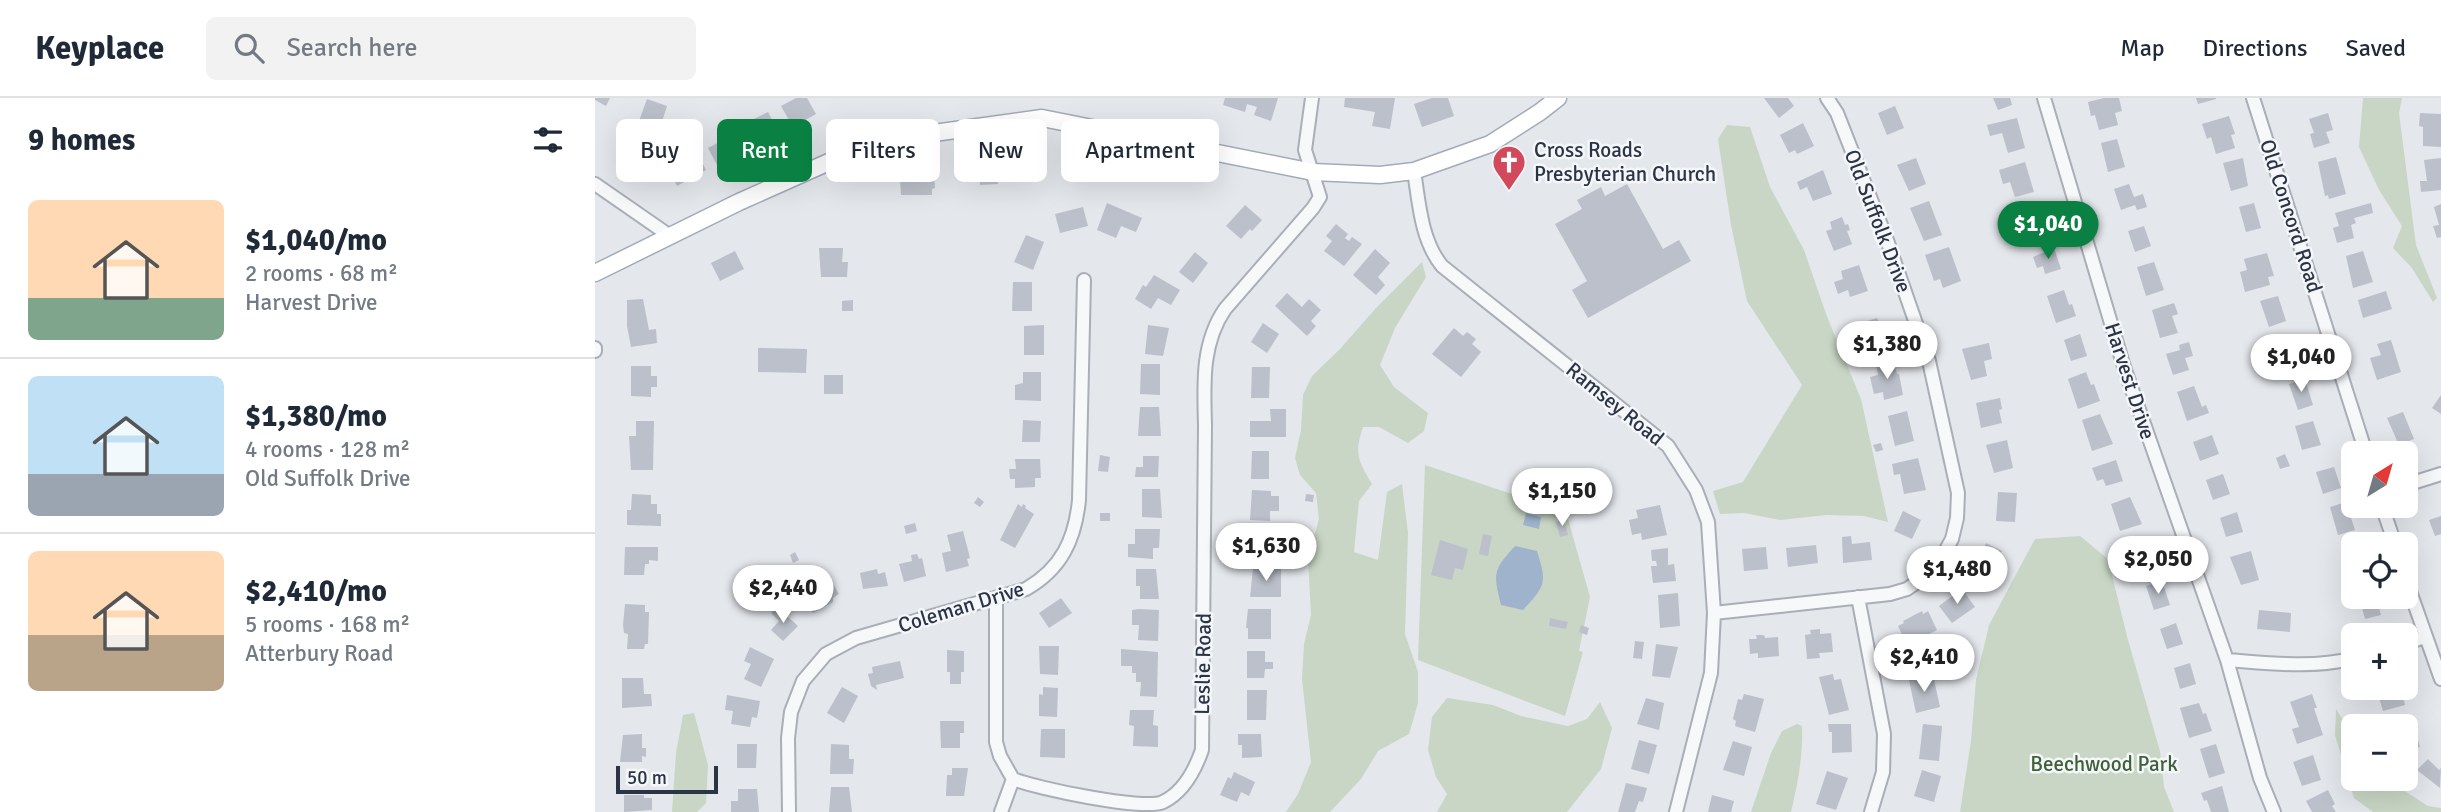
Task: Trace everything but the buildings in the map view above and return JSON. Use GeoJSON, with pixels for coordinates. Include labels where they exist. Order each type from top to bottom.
{"type":"FeatureCollection","features":[{"type":"Feature","properties":{"kind":"main road"},"geometry":{"type":"LineString","coordinates":[[595,273],[876,141],[1042,118],[1313,173],[1380,175],[1414,171],[1490,144],[1557,98]]}},
{"type":"Feature","properties":{"kind":"street"},"geometry":{"type":"LineString","coordinates":[[1312,98],[1305,150],[1313,173]]}},
{"type":"Feature","properties":{"kind":"street","name":"Old Suffolk Drive"},"geometry":{"type":"LineString","coordinates":[[1714,613],[1890,594],[1907,589],[1923,578],[1941,559],[1952,538],[1957,518],[1958,494],[1929,361],[1888,243],[1837,113],[1827,98]]}},
{"type":"Feature","properties":{"kind":"street","name":"Harvest Drive"},"geometry":{"type":"LineString","coordinates":[[2044,98],[2124,367],[2227,660],[2260,778],[2274,812]]}},
{"type":"Feature","properties":{"kind":"street","name":"Old Concord Road"},"geometry":{"type":"LineString","coordinates":[[2253,98],[2362,441]]}},
{"type":"Feature","properties":{"kind":"street","name":"Ramsey Road"},"geometry":{"type":"LineString","coordinates":[[1414,171],[1423,228],[1433,255],[1441,266],[1668,446],[1696,490],[1708,522],[1714,613],[1711,673],[1676,812]]}},
{"type":"Feature","properties":{"kind":"street","name":"Leslie Road"},"geometry":{"type":"LineString","coordinates":[[1013,779],[1037,787],[1144,805],[1162,802],[1186,782],[1195,770],[1202,750],[1204,376],[1209,343],[1215,324],[1225,309],[1320,197],[1313,173]]}},
{"type":"Feature","properties":{"kind":"street"},"geometry":{"type":"LineString","coordinates":[[595,184],[670,236]]}},
{"type":"Feature","properties":{"kind":"street","name":"Coleman Drive"},"geometry":{"type":"LineString","coordinates":[[789,812],[788,738],[791,712],[803,681],[826,654],[856,638],[1026,589],[1044,578],[1072,539],[1077,521],[1084,280]]}},
{"type":"Feature","properties":{"kind":"street"},"geometry":{"type":"LineString","coordinates":[[2419,481],[2441,474]]}},
{"type":"Feature","properties":{"kind":"street"},"geometry":{"type":"LineString","coordinates":[[1858,597],[1884,734],[1882,772],[1871,812]]}},
{"type":"Feature","properties":{"kind":"street"},"geometry":{"type":"LineString","coordinates":[[996,599],[996,742],[1000,756],[1013,779],[1001,812]]}},
{"type":"Feature","properties":{"kind":"street"},"geometry":{"type":"LineString","coordinates":[[2416,609],[2441,679]]}},
{"type":"Feature","properties":{"kind":"street"},"geometry":{"type":"LineString","coordinates":[[2418,639],[2425,637]]}},
{"type":"Feature","properties":{"kind":"street"},"geometry":{"type":"LineString","coordinates":[[2227,660],[2283,664],[2341,662]]}},
{"type":"Feature","properties":{"kind":"green space"},"geometry":{"type":"Polygon","coordinates":[[[2363,98],[2402,98],[2399,113],[2416,245],[2437,298],[2433,302],[2412,268],[2393,248],[2402,226],[2379,190],[2359,147],[2363,98]]]}},
{"type":"Feature","properties":{"kind":"green space"},"geometry":{"type":"Polygon","coordinates":[[[1727,125],[1750,127],[1770,187],[1804,250],[1826,314],[1861,399],[1888,522],[1864,516],[1826,515],[1780,520],[1744,513],[1720,514],[1713,491],[1743,482],[1802,385],[1747,301],[1731,225],[1718,139],[1727,125]]]}},
{"type":"Feature","properties":{"kind":"green space"},"geometry":{"type":"Polygon","coordinates":[[[1422,262],[1426,277],[1395,328],[1380,365],[1394,387],[1428,413],[1424,431],[1408,443],[1379,427],[1363,427],[1358,451],[1363,469],[1372,484],[1359,501],[1354,552],[1378,560],[1387,492],[1402,484],[1408,533],[1405,634],[1418,672],[1418,703],[1409,734],[1378,751],[1361,779],[1330,812],[1286,812],[1298,794],[1311,762],[1302,679],[1304,644],[1311,615],[1308,559],[1319,519],[1316,493],[1300,475],[1295,458],[1301,430],[1303,395],[1312,376],[1422,262]]]}},
{"type":"Feature","properties":{"kind":"green space"},"geometry":{"type":"Polygon","coordinates":[[[1425,465],[1566,512],[1590,597],[1579,651],[1583,652],[1565,716],[1418,660],[1425,465]]]}},
{"type":"Feature","properties":{"kind":"green space","name":"Beechwood Park"},"geometry":{"type":"Polygon","coordinates":[[[2080,536],[2108,559],[2160,751],[2164,787],[2174,812],[1960,812],[1971,741],[1976,680],[1989,625],[2035,539],[2080,536]]]}},
{"type":"Feature","properties":{"kind":"green space"},"geometry":{"type":"Polygon","coordinates":[[[1447,698],[1493,705],[1521,716],[1568,726],[1587,719],[1600,702],[1612,728],[1601,769],[1567,812],[1437,812],[1447,794],[1436,777],[1428,750],[1432,717],[1447,698]]]}},
{"type":"Feature","properties":{"kind":"green space"},"geometry":{"type":"Polygon","coordinates":[[[2336,709],[2341,717],[2341,755],[2335,735],[2336,709]]]}},
{"type":"Feature","properties":{"kind":"green space"},"geometry":{"type":"Polygon","coordinates":[[[694,713],[708,765],[706,803],[697,812],[672,812],[676,753],[683,715],[694,713]]]}},
{"type":"Feature","properties":{"kind":"green space"},"geometry":{"type":"Polygon","coordinates":[[[1797,724],[1802,726],[1802,748],[1791,812],[1751,812],[1771,753],[1782,731],[1797,724]]]}},
{"type":"Feature","properties":{"kind":"green space"},"geometry":{"type":"Polygon","coordinates":[[[2352,791],[2405,791],[2428,806],[2441,808],[2441,812],[2373,812],[2354,798],[2352,791]]]}},
{"type":"Feature","properties":{"kind":"water"},"geometry":{"type":"Polygon","coordinates":[[[1526,513],[1541,517],[1539,529],[1523,525],[1526,513]]]}},
{"type":"Feature","properties":{"kind":"water"},"geometry":{"type":"Polygon","coordinates":[[[1515,546],[1537,551],[1543,577],[1540,589],[1523,610],[1501,605],[1496,579],[1502,561],[1515,546]]]}},
{"type":"Feature","properties":{"kind":"place","name":"Cross Roads Presbyterian Church"},"geometry":{"type":"Point","coordinates":[1509,192]}}]}
